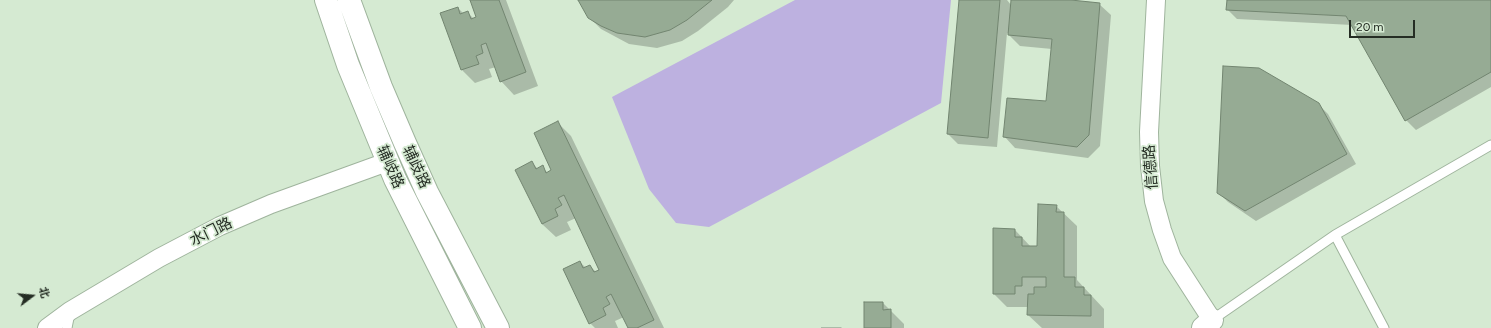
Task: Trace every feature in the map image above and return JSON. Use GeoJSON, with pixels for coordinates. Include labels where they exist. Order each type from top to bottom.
{"type":"FeatureCollection","features":[{"type":"Feature","properties":{"kind":"street","name":"辅岐路"},"geometry":{"type":"LineString","coordinates":[[326,0],[348,65],[387,162],[420,233],[470,328]]}},
{"type":"Feature","properties":{"kind":"street","name":"辅歧路"},"geometry":{"type":"LineString","coordinates":[[349,0],[381,87],[405,143],[428,192],[498,328]]}},
{"type":"Feature","properties":{"kind":"street","name":"信德路"},"geometry":{"type":"LineString","coordinates":[[1156,0],[1149,132],[1150,166],[1154,201],[1172,258],[1208,324]]}},
{"type":"Feature","properties":{"kind":"street","name":"水门路"},"geometry":{"type":"LineString","coordinates":[[47,328],[68,320],[159,258],[220,226],[271,204],[387,162]]}},
{"type":"Feature","properties":{"kind":"lane"},"geometry":{"type":"LineString","coordinates":[[1208,324],[1335,235],[1491,145]]}},
{"type":"Feature","properties":{"kind":"lane"},"geometry":{"type":"LineString","coordinates":[[1335,235],[1384,328]]}},
{"type":"Feature","properties":{"kind":"shaded area"},"geometry":{"type":"Polygon","coordinates":[[[795,0],[951,0],[941,103],[709,227],[676,223],[649,189],[612,97],[795,0]]]}},
{"type":"Feature","properties":{"kind":"building"},"geometry":{"type":"Polygon","coordinates":[[[470,0],[499,0],[526,72],[500,82],[486,43],[481,45],[483,53],[476,56],[479,64],[461,70],[440,13],[458,7],[460,14],[468,11],[471,19],[476,17],[470,0]]]}},
{"type":"Feature","properties":{"kind":"building"},"geometry":{"type":"Polygon","coordinates":[[[578,0],[712,0],[687,20],[670,30],[645,37],[617,33],[601,26],[588,18],[578,0]]]}},
{"type":"Feature","properties":{"kind":"building"},"geometry":{"type":"Polygon","coordinates":[[[959,0],[1000,0],[988,138],[947,134],[959,0]]]}},
{"type":"Feature","properties":{"kind":"building"},"geometry":{"type":"Polygon","coordinates":[[[1011,0],[1071,0],[1100,3],[1089,135],[1077,147],[1003,137],[1007,98],[1046,101],[1052,39],[1008,35],[1011,0]]]}},
{"type":"Feature","properties":{"kind":"building"},"geometry":{"type":"Polygon","coordinates":[[[1227,0],[1491,0],[1491,72],[1405,121],[1346,16],[1226,10],[1227,0]]]}},
{"type":"Feature","properties":{"kind":"building"},"geometry":{"type":"Polygon","coordinates":[[[1223,66],[1259,68],[1319,103],[1347,154],[1245,211],[1217,193],[1223,66]]]}},
{"type":"Feature","properties":{"kind":"building"},"geometry":{"type":"Polygon","coordinates":[[[558,121],[654,320],[637,328],[628,328],[611,294],[606,297],[610,304],[603,308],[606,315],[589,324],[563,269],[580,261],[583,268],[590,265],[594,272],[599,270],[564,195],[558,198],[562,205],[555,209],[558,216],[542,224],[515,170],[532,161],[536,169],[543,165],[546,173],[551,170],[534,133],[558,121]]]}},
{"type":"Feature","properties":{"kind":"building"},"geometry":{"type":"Polygon","coordinates":[[[1038,204],[1057,205],[1056,212],[1064,212],[1064,277],[1075,277],[1075,287],[1084,287],[1084,295],[1091,295],[1091,316],[1027,315],[1028,294],[1034,294],[1034,287],[1046,287],[1046,277],[1022,277],[1022,286],[1015,286],[1015,294],[993,294],[993,228],[1015,229],[1015,237],[1022,237],[1022,246],[1037,246],[1038,204]]]}},
{"type":"Feature","properties":{"kind":"building"},"geometry":{"type":"Polygon","coordinates":[[[864,302],[883,302],[883,310],[891,309],[891,328],[864,328],[864,302]]]}}]}
